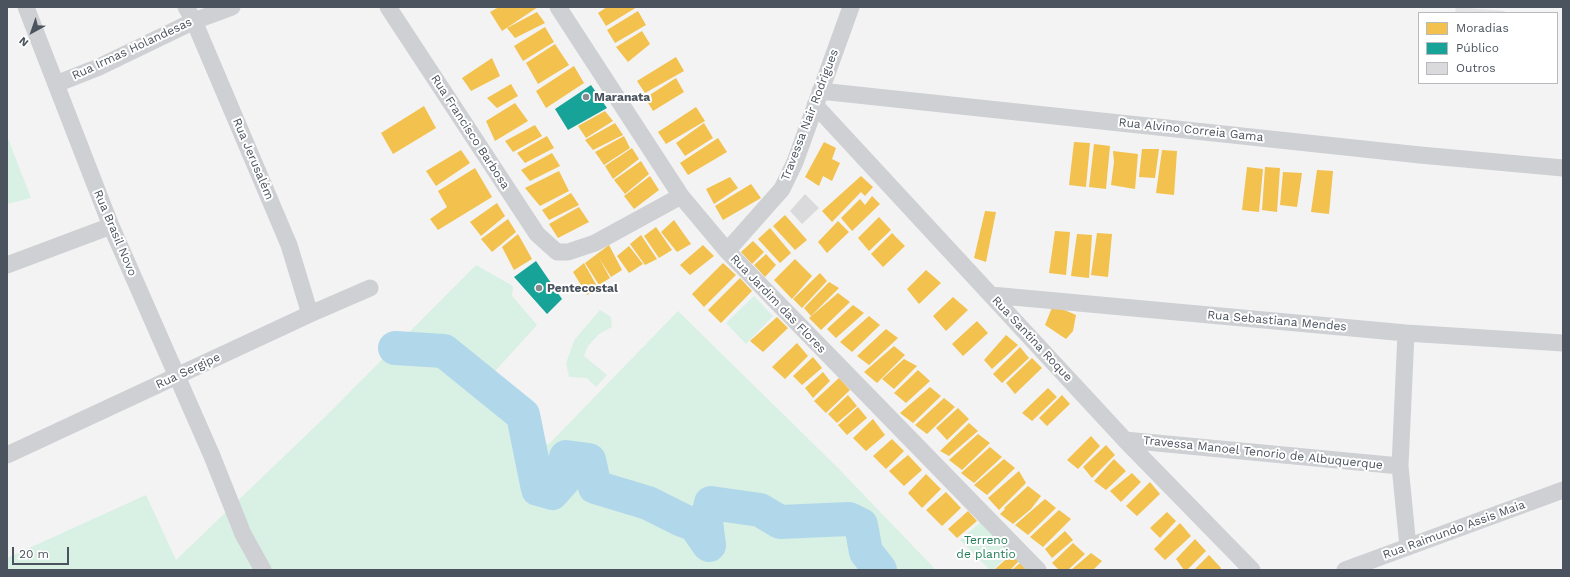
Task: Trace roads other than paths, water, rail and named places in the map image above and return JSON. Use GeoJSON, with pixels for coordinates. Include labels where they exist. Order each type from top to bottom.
{"type":"FeatureCollection","features":[{"type":"Feature","properties":{"kind":"street","name":"Rua Brasil Novo"},"geometry":{"type":"LineString","coordinates":[[26,7],[111,226],[212,456],[243,534],[263,570]]}},
{"type":"Feature","properties":{"kind":"street","name":"Rua Irmas Holandesas"},"geometry":{"type":"LineString","coordinates":[[56,84],[99,67],[190,14],[232,7]]}},
{"type":"Feature","properties":{"kind":"street","name":"Rua Francisco Barbosa"},"geometry":{"type":"LineString","coordinates":[[388,7],[537,234],[557,252],[568,252],[596,243],[681,196]]}},
{"type":"Feature","properties":{"kind":"street","name":"Rua Jardim das Flores"},"geometry":{"type":"LineString","coordinates":[[558,7],[681,196],[726,251],[1038,570]]}},
{"type":"Feature","properties":{"kind":"street","name":"Travessa Nair Rodrigues"},"geometry":{"type":"LineString","coordinates":[[726,251],[782,189],[795,162],[850,7]]}},
{"type":"Feature","properties":{"kind":"street","name":"Rua Jerusalém"},"geometry":{"type":"LineString","coordinates":[[190,14],[289,245],[310,314]]}},
{"type":"Feature","properties":{"kind":"street","name":"Rua Alvino Correia Gama"},"geometry":{"type":"LineString","coordinates":[[817,98],[1563,168]]}},
{"type":"Feature","properties":{"kind":"street","name":"Rua Santina Roque"},"geometry":{"type":"LineString","coordinates":[[817,98],[991,295],[1126,440],[1252,570]]}},
{"type":"Feature","properties":{"kind":"street"},"geometry":{"type":"LineString","coordinates":[[7,265],[111,226]]}},
{"type":"Feature","properties":{"kind":"street","name":"Rua Sergipe"},"geometry":{"type":"LineString","coordinates":[[7,455],[310,314],[370,288]]}},
{"type":"Feature","properties":{"kind":"street","name":"Rua Sebastiana Mendes"},"geometry":{"type":"LineString","coordinates":[[991,295],[1406,333],[1563,343]]}},
{"type":"Feature","properties":{"kind":"street"},"geometry":{"type":"LineString","coordinates":[[1406,333],[1400,466],[1408,547]]}},
{"type":"Feature","properties":{"kind":"street","name":"Travessa Manoel Tenorio de Albuquerque"},"geometry":{"type":"LineString","coordinates":[[1126,440],[1400,466]]}},
{"type":"Feature","properties":{"kind":"street","name":"Rua Raimundo Assis Maia"},"geometry":{"type":"LineString","coordinates":[[1345,570],[1563,490]]}},
{"type":"Feature","properties":{"kind":"waterway"},"geometry":{"type":"LineString","coordinates":[[395,348],[444,351],[523,415],[538,489],[552,493],[567,476],[566,457],[589,460],[595,487],[648,503],[695,525],[709,545],[706,522],[711,503],[760,510],[780,522],[849,519],[861,525],[866,552],[880,570]]}},
{"type":"Feature","properties":{"kind":"place","name":"Maranata"},"geometry":{"type":"Point","coordinates":[586,97]}},
{"type":"Feature","properties":{"kind":"place","name":"Pentecostal"},"geometry":{"type":"Point","coordinates":[539,288]}},
{"type":"Feature","properties":{"kind":"park label","name":"Terreno de plantio"},"geometry":{"type":"Point","coordinates":[986,547]}}]}
